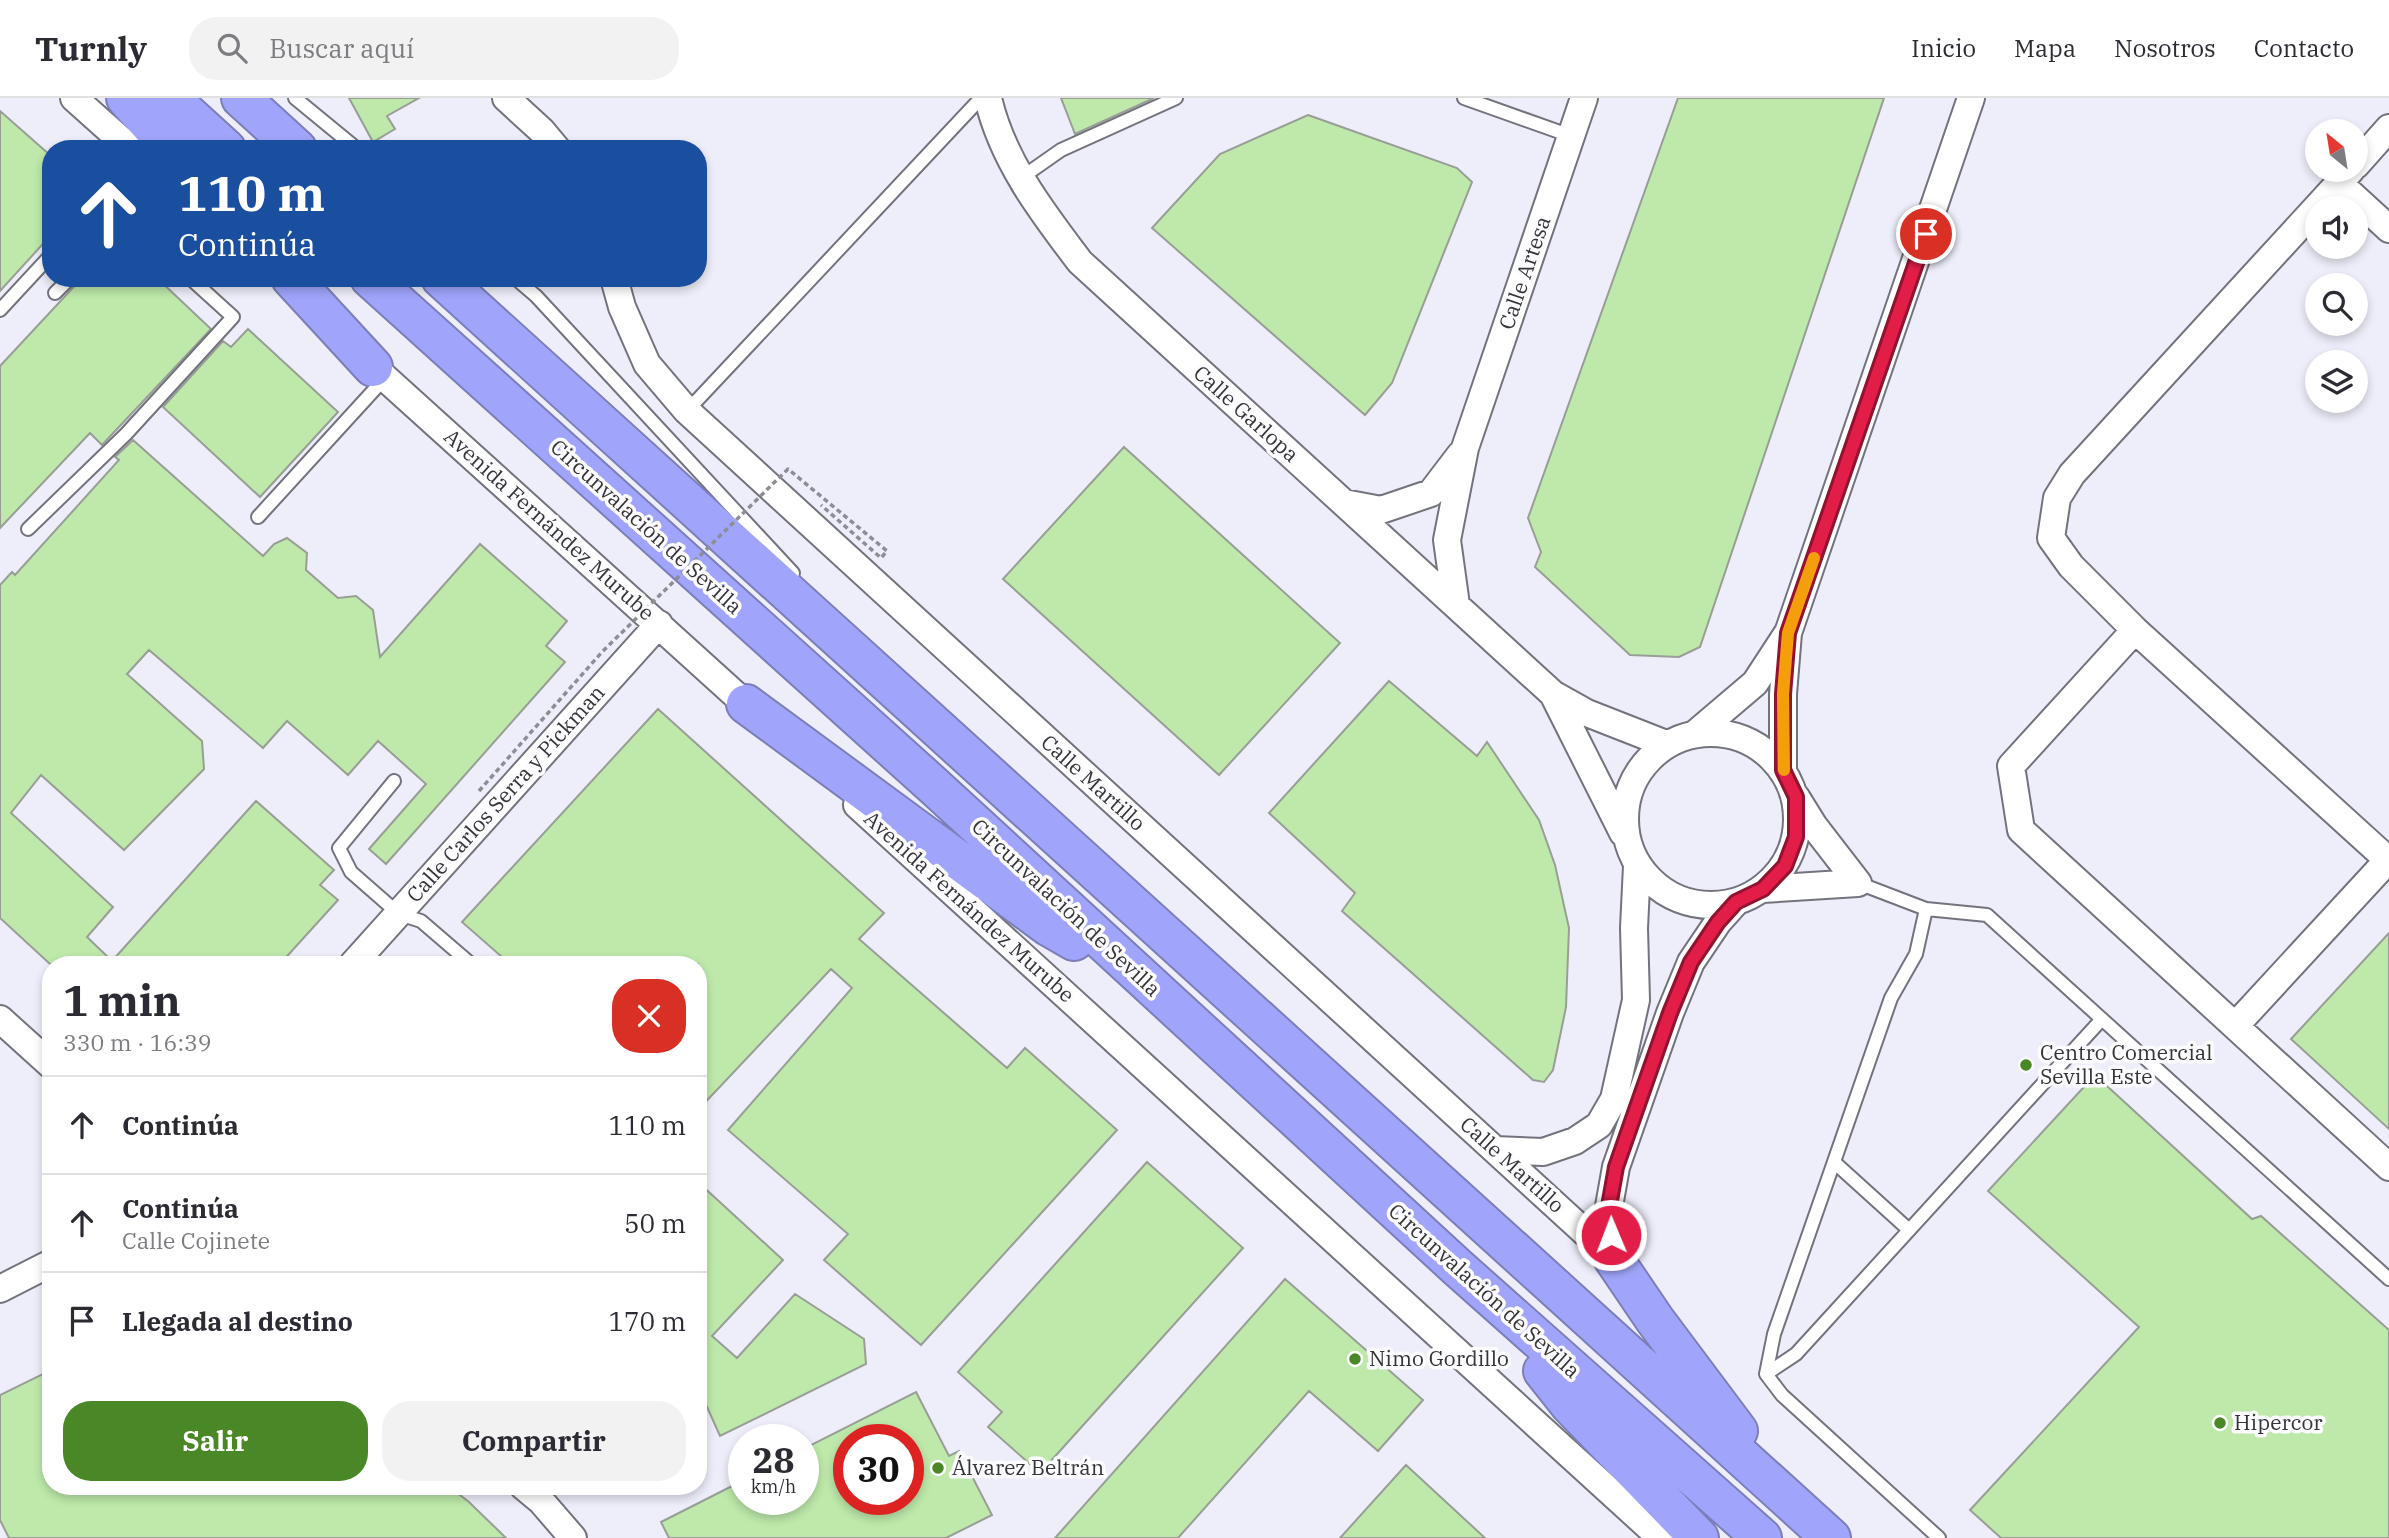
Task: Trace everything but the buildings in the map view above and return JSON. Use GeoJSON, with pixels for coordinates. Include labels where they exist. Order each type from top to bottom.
{"type":"FeatureCollection","features":[{"type":"Feature","properties":{"kind":"highway"},"geometry":{"type":"LineString","coordinates":[[125,98],[164,140]]}},
{"type":"Feature","properties":{"kind":"highway"},"geometry":{"type":"LineString","coordinates":[[170,98],[216,140]]}},
{"type":"Feature","properties":{"kind":"highway"},"geometry":{"type":"LineString","coordinates":[[241,98],[287,140]]}},
{"type":"Feature","properties":{"kind":"highway"},"geometry":{"type":"LineString","coordinates":[[300,287],[379,372]]}},
{"type":"Feature","properties":{"kind":"highway","name":"Circunvalación de Sevilla"},"geometry":{"type":"LineString","coordinates":[[380,287],[934,787],[1457,1267],[1762,1538]]}},
{"type":"Feature","properties":{"kind":"highway"},"geometry":{"type":"LineString","coordinates":[[451,287],[1831,1538]]}},
{"type":"Feature","properties":{"kind":"highway"},"geometry":{"type":"LineString","coordinates":[[746,704],[1048,926],[1153,989]]}},
{"type":"Feature","properties":{"kind":"highway"},"geometry":{"type":"LineString","coordinates":[[1613,1258],[1789,1500]]}},
{"type":"Feature","properties":{"kind":"highway"},"geometry":{"type":"LineString","coordinates":[[1457,1267],[1570,1405],[1699,1538]]}},
{"type":"Feature","properties":{"kind":"street"},"geometry":{"type":"LineString","coordinates":[[74,98],[121,140]]}},
{"type":"Feature","properties":{"kind":"street"},"geometry":{"type":"LineString","coordinates":[[506,98],[550,140]]}},
{"type":"Feature","properties":{"kind":"street","name":"Calle Garlopa"},"geometry":{"type":"LineString","coordinates":[[988,98],[993,122],[1031,198],[1080,262],[1553,694],[1587,713],[1666,744]]}},
{"type":"Feature","properties":{"kind":"street","name":"Calle Artesa"},"geometry":{"type":"LineString","coordinates":[[1456,605],[1447,540],[1465,448],[1584,98]]}},
{"type":"Feature","properties":{"kind":"street"},"geometry":{"type":"LineString","coordinates":[[1783,770],[1783,694],[1788,633],[1971,98]]}},
{"type":"Feature","properties":{"kind":"street"},"geometry":{"type":"LineString","coordinates":[[2368,151],[2389,128]]}},
{"type":"Feature","properties":{"kind":"street"},"geometry":{"type":"LineString","coordinates":[[2235,1026],[2388,860],[2135,630],[2071,566],[2051,538],[2057,498],[2072,474],[2339,182]]}},
{"type":"Feature","properties":{"kind":"street"},"geometry":{"type":"LineString","coordinates":[[2355,182],[2389,229]]}},
{"type":"Feature","properties":{"kind":"street","name":"Avenida Fernández Murube"},"geometry":{"type":"LineString","coordinates":[[285,287],[659,624],[1661,1538]]}},
{"type":"Feature","properties":{"kind":"street","name":"Calle Martillo"},"geometry":{"type":"LineString","coordinates":[[616,287],[622,307],[647,364],[687,411],[1613,1258]]}},
{"type":"Feature","properties":{"kind":"street","name":"Calle Artesa"},"geometry":{"type":"LineString","coordinates":[[1344,503],[1381,510],[1431,493],[1465,448]]}},
{"type":"Feature","properties":{"kind":"street","name":"Calle Carlos Serra y Pickman"},"geometry":{"type":"LineString","coordinates":[[360,956],[659,624]]}},
{"type":"Feature","properties":{"kind":"street"},"geometry":{"type":"LineString","coordinates":[[2135,630],[2011,766],[2021,830],[2389,1167]]}},
{"type":"Feature","properties":{"kind":"street"},"geometry":{"type":"LineString","coordinates":[[1695,734],[1755,683],[1788,633]]}},
{"type":"Feature","properties":{"kind":"street","name":"Calle Garlopa"},"geometry":{"type":"LineString","coordinates":[[1553,694],[1626,838]]}},
{"type":"Feature","properties":{"kind":"street"},"geometry":{"type":"LineString","coordinates":[[1796,797],[1796,837],[1785,866],[1763,889],[1736,902],[1706,906],[1676,899],[1658,888],[1637,866],[1626,838],[1625,808],[1634,779],[1643,764],[1666,744],[1695,734],[1735,735],[1762,748],[1783,770],[1814,826],[1858,883]]}},
{"type":"Feature","properties":{"kind":"street"},"geometry":{"type":"LineString","coordinates":[[1495,1150],[1543,1152],[1575,1141],[1599,1125],[1614,1099],[1636,1000],[1634,928],[1637,866]]}},
{"type":"Feature","properties":{"kind":"street"},"geometry":{"type":"LineString","coordinates":[[1763,889],[1858,883]]}},
{"type":"Feature","properties":{"kind":"street"},"geometry":{"type":"LineString","coordinates":[[1613,1258],[1608,1212],[1616,1167],[1670,1013],[1691,962],[1718,922],[1736,902]]}},
{"type":"Feature","properties":{"kind":"street"},"geometry":{"type":"LineString","coordinates":[[0,1019],[42,1057]]}},
{"type":"Feature","properties":{"kind":"street"},"geometry":{"type":"LineString","coordinates":[[0,1289],[42,1268]]}},
{"type":"Feature","properties":{"kind":"street"},"geometry":{"type":"LineString","coordinates":[[534,1495],[573,1538]]}},
{"type":"Feature","properties":{"kind":"lane"},"geometry":{"type":"LineString","coordinates":[[295,98],[346,140]]}},
{"type":"Feature","properties":{"kind":"lane"},"geometry":{"type":"LineString","coordinates":[[687,411],[981,98]]}},
{"type":"Feature","properties":{"kind":"lane"},"geometry":{"type":"LineString","coordinates":[[1021,178],[1061,150],[1176,98]]}},
{"type":"Feature","properties":{"kind":"lane"},"geometry":{"type":"LineString","coordinates":[[1464,98],[1571,136]]}},
{"type":"Feature","properties":{"kind":"lane"},"geometry":{"type":"LineString","coordinates":[[0,310],[42,265]]}},
{"type":"Feature","properties":{"kind":"lane"},"geometry":{"type":"LineString","coordinates":[[55,293],[61,287]]}},
{"type":"Feature","properties":{"kind":"lane"},"geometry":{"type":"LineString","coordinates":[[28,529],[126,434],[233,317],[200,287]]}},
{"type":"Feature","properties":{"kind":"lane"},"geometry":{"type":"LineString","coordinates":[[526,287],[800,581]]}},
{"type":"Feature","properties":{"kind":"lane"},"geometry":{"type":"LineString","coordinates":[[258,517],[379,372]]}},
{"type":"Feature","properties":{"kind":"lane"},"geometry":{"type":"LineString","coordinates":[[818,602],[892,686]]}},
{"type":"Feature","properties":{"kind":"lane"},"geometry":{"type":"LineString","coordinates":[[394,781],[339,848],[351,872],[399,914],[421,921],[462,956]]}},
{"type":"Feature","properties":{"kind":"lane"},"geometry":{"type":"LineString","coordinates":[[1858,883],[1926,909],[1987,915],[2389,1279]]}},
{"type":"Feature","properties":{"kind":"lane"},"geometry":{"type":"LineString","coordinates":[[1926,909],[1916,954],[1891,998],[1774,1334],[1766,1374],[1782,1395],[1939,1538]]}},
{"type":"Feature","properties":{"kind":"lane"},"geometry":{"type":"LineString","coordinates":[[1766,1374],[1796,1354],[2102,1019]]}},
{"type":"Feature","properties":{"kind":"lane"},"geometry":{"type":"LineString","coordinates":[[1834,1162],[1909,1229]]}},
{"type":"Feature","properties":{"kind":"path"},"geometry":{"type":"LineString","coordinates":[[479,792],[602,652],[788,469],[887,551],[880,558],[821,505]]}},
{"type":"Feature","properties":{"kind":"slow traffic"},"geometry":{"type":"LineString","coordinates":[[1784,770],[1783,694],[1788,633],[1814,558]]}},
{"type":"Feature","properties":{"kind":"place","name":"Centro Comercial Sevilla Este"},"geometry":{"type":"Point","coordinates":[2026,1065]}},
{"type":"Feature","properties":{"kind":"place","name":"Nimo Gordillo"},"geometry":{"type":"Point","coordinates":[1355,1359]}},
{"type":"Feature","properties":{"kind":"place","name":"Hipercor"},"geometry":{"type":"Point","coordinates":[2220,1423]}},
{"type":"Feature","properties":{"kind":"place","name":"Álvarez Beltrán"},"geometry":{"type":"Point","coordinates":[938,1468]}},
{"type":"Feature","properties":{"kind":"route"},"geometry":{"type":"LineString","coordinates":[[1611,1235],[1608,1212],[1616,1167],[1670,1013],[1691,962],[1718,922],[1736,902],[1763,889],[1785,866],[1796,837],[1796,797],[1783,770],[1783,694],[1788,633],[1926,234]]}}]}
